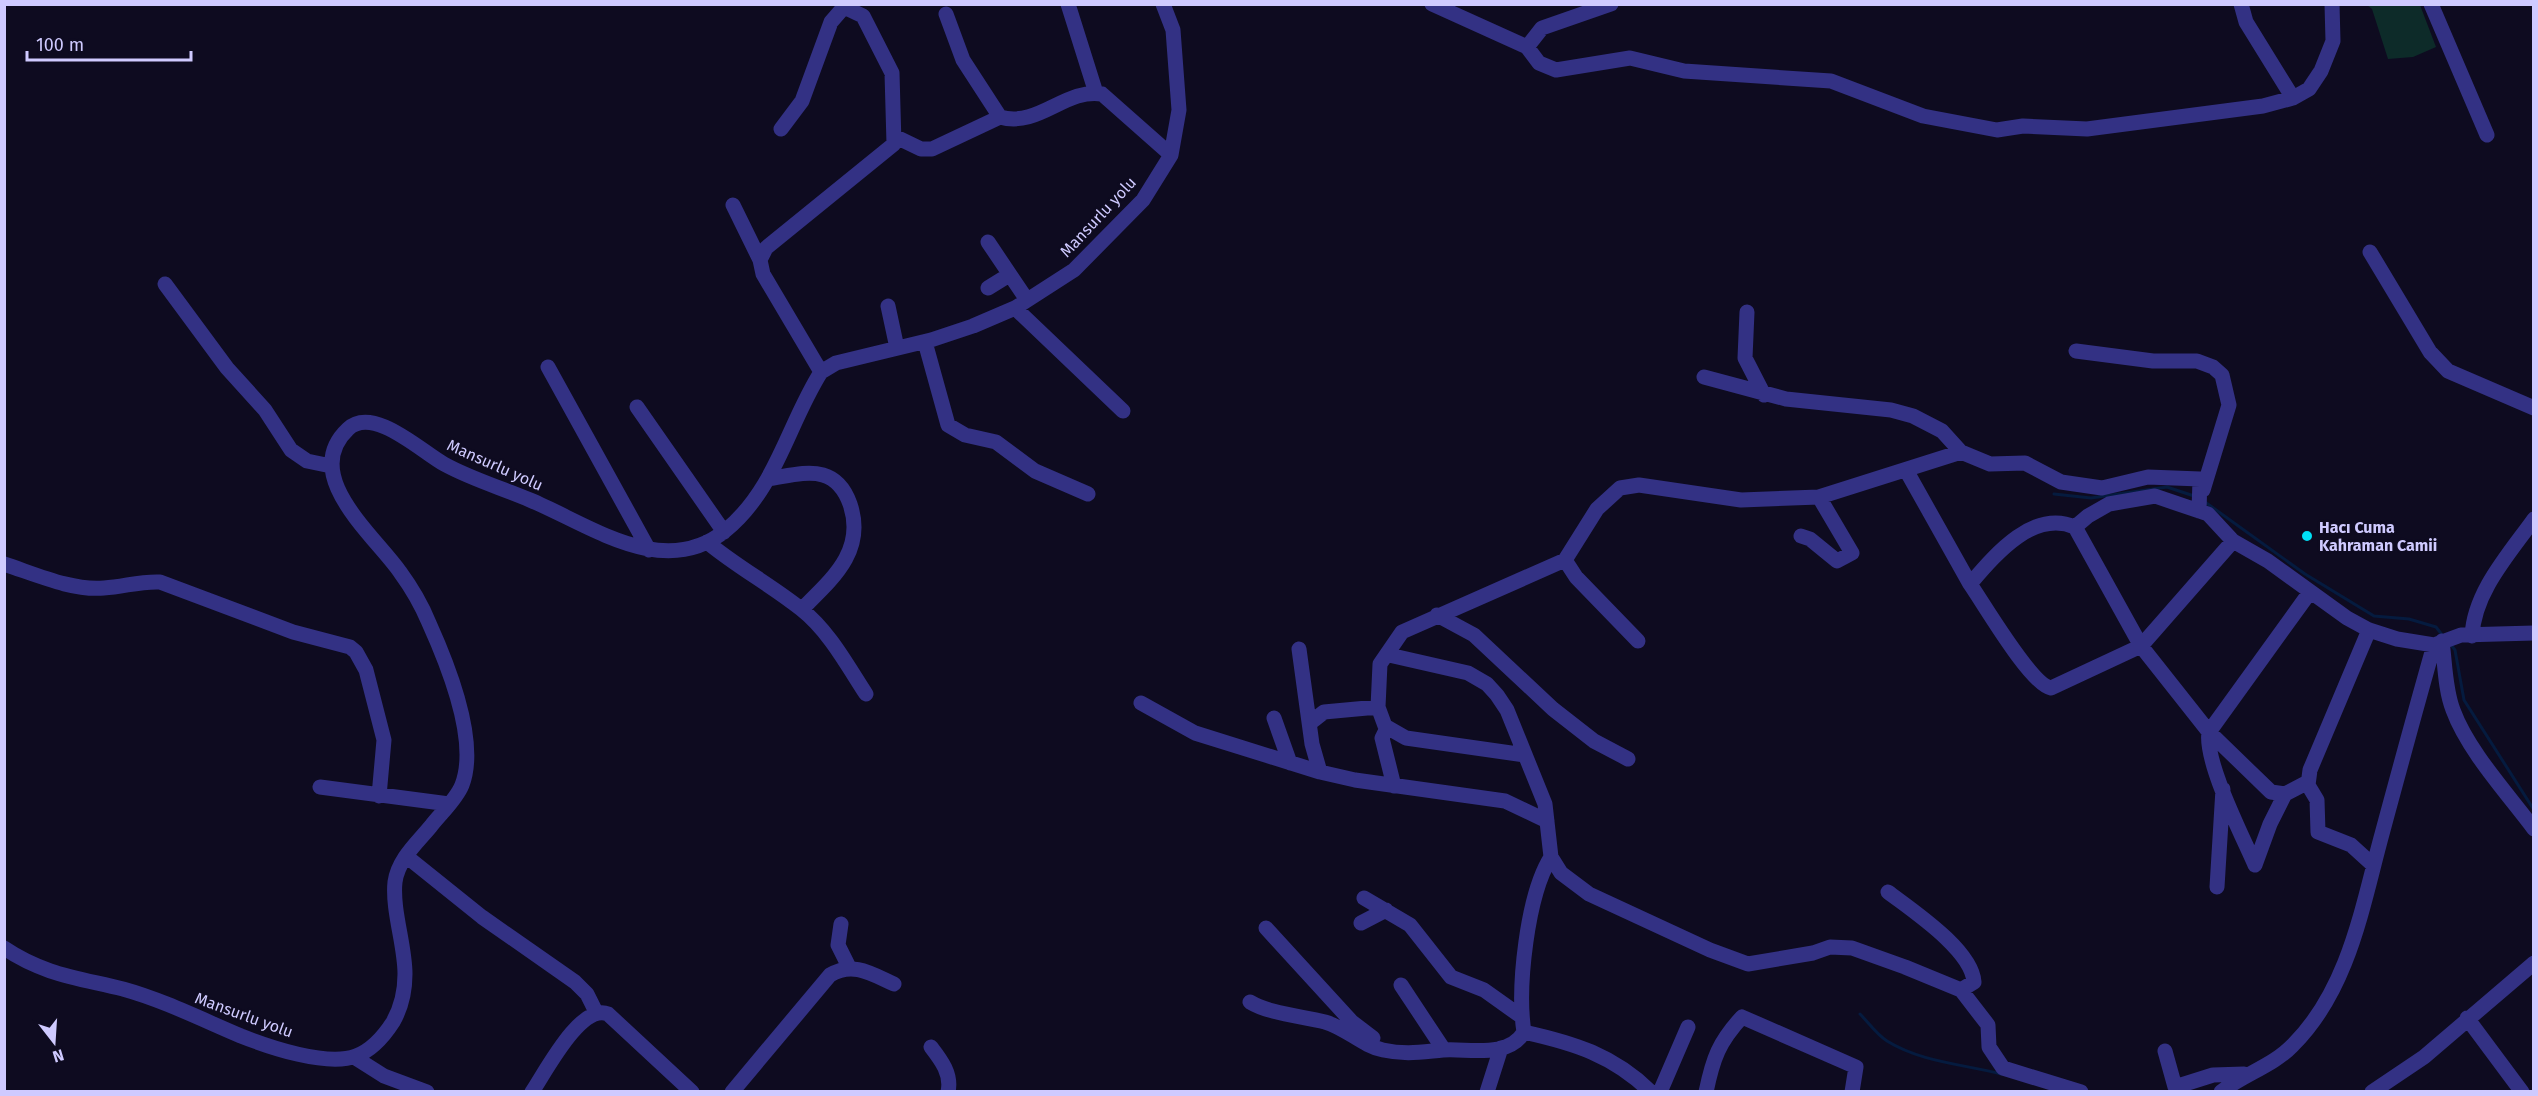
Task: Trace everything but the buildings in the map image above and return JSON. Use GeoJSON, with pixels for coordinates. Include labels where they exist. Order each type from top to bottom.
{"type":"FeatureCollection","features":[{"type":"Feature","properties":{"kind":"street"},"geometry":{"type":"LineString","coordinates":[[1068,4],[1096,93]]}},
{"type":"Feature","properties":{"kind":"street","name":"Mansurlu yolu"},"geometry":{"type":"LineString","coordinates":[[331,466],[334,450],[346,431],[355,424],[382,426],[460,472],[534,501],[627,546],[649,550],[689,548],[707,542],[724,532],[745,513],[775,469],[821,372],[836,363],[925,342],[973,326],[1021,304],[1074,270],[1143,200],[1171,155],[1179,110],[1173,30],[1162,4]]}},
{"type":"Feature","properties":{"kind":"street"},"geometry":{"type":"LineString","coordinates":[[1432,4],[1527,47],[1539,63],[1556,70],[1630,58],[1684,71],[1831,81],[1923,116],[1997,130],[2023,126],[2087,129],[2148,123],[2263,106],[2293,98],[2309,89],[2321,71],[2333,41],[2332,4]]}},
{"type":"Feature","properties":{"kind":"street"},"geometry":{"type":"LineString","coordinates":[[1527,47],[1542,28],[1611,4]]}},
{"type":"Feature","properties":{"kind":"street"},"geometry":{"type":"LineString","coordinates":[[2241,4],[2249,28],[2293,98]]}},
{"type":"Feature","properties":{"kind":"street"},"geometry":{"type":"LineString","coordinates":[[2431,4],[2487,135]]}},
{"type":"Feature","properties":{"kind":"street"},"geometry":{"type":"LineString","coordinates":[[760,260],[766,248],[894,144],[892,73],[863,16],[844,7],[831,22],[802,101],[781,129]]}},
{"type":"Feature","properties":{"kind":"street"},"geometry":{"type":"LineString","coordinates":[[946,14],[963,60],[1000,117]]}},
{"type":"Feature","properties":{"kind":"street"},"geometry":{"type":"LineString","coordinates":[[894,136],[921,149],[932,149],[1000,117],[1011,120],[1027,119],[1083,95],[1096,93],[1107,96],[1171,155]]}},
{"type":"Feature","properties":{"kind":"street"},"geometry":{"type":"LineString","coordinates":[[733,205],[760,260],[763,274],[821,372]]}},
{"type":"Feature","properties":{"kind":"street"},"geometry":{"type":"LineString","coordinates":[[988,242],[1009,275],[1021,304],[1123,411]]}},
{"type":"Feature","properties":{"kind":"street"},"geometry":{"type":"LineString","coordinates":[[2370,252],[2430,352],[2448,370],[2534,408]]}},
{"type":"Feature","properties":{"kind":"street"},"geometry":{"type":"LineString","coordinates":[[988,288],[1009,275]]}},
{"type":"Feature","properties":{"kind":"street"},"geometry":{"type":"LineString","coordinates":[[165,284],[226,368],[265,410],[291,450],[308,461],[331,466],[337,489],[354,515],[400,572],[429,622],[456,696],[468,741],[467,764],[461,788],[406,856],[395,883],[405,975],[400,1011],[377,1043],[354,1057],[384,1076],[427,1092]]}},
{"type":"Feature","properties":{"kind":"street"},"geometry":{"type":"LineString","coordinates":[[888,306],[897,348]]}},
{"type":"Feature","properties":{"kind":"street"},"geometry":{"type":"LineString","coordinates":[[1747,312],[1745,358],[1764,394]]}},
{"type":"Feature","properties":{"kind":"street"},"geometry":{"type":"LineString","coordinates":[[925,342],[948,424],[965,435],[996,442],[1035,471],[1088,494]]}},
{"type":"Feature","properties":{"kind":"street"},"geometry":{"type":"LineString","coordinates":[[2076,351],[2153,361],[2197,361],[2212,367],[2222,375],[2229,405],[2200,505]]}},
{"type":"Feature","properties":{"kind":"street"},"geometry":{"type":"LineString","coordinates":[[548,367],[649,550]]}},
{"type":"Feature","properties":{"kind":"street"},"geometry":{"type":"LineString","coordinates":[[1704,377],[1786,399],[1891,410],[1913,416],[1942,431],[1961,452],[1990,465],[2025,463],[2061,482],[2102,488],[2148,477],[2200,479],[2200,505]]}},
{"type":"Feature","properties":{"kind":"street"},"geometry":{"type":"LineString","coordinates":[[638,407],[724,532]]}},
{"type":"Feature","properties":{"kind":"street"},"geometry":{"type":"LineString","coordinates":[[1525,755],[1406,738],[1387,728],[1378,707],[1380,664],[1389,655],[1402,632],[1565,560],[1597,509],[1620,488],[1639,485],[1741,500],[1819,497],[1961,452]]}},
{"type":"Feature","properties":{"kind":"street"},"geometry":{"type":"LineString","coordinates":[[1906,470],[1970,584],[2024,665],[2045,687],[2058,686],[2141,646],[2233,542]]}},
{"type":"Feature","properties":{"kind":"street"},"geometry":{"type":"LineString","coordinates":[[768,479],[808,474],[826,476],[841,486],[853,512],[855,529],[852,550],[837,574],[802,609]]}},
{"type":"Feature","properties":{"kind":"street"},"geometry":{"type":"LineString","coordinates":[[2075,527],[2088,516],[2109,504],[2155,495],[2200,505],[2233,542],[2268,561],[2347,618],[2369,630],[2397,639],[2442,641],[2472,636],[2534,633]]}},
{"type":"Feature","properties":{"kind":"street"},"geometry":{"type":"LineString","coordinates":[[1801,536],[1810,539],[1837,561],[1852,552],[1819,497]]}},
{"type":"Feature","properties":{"kind":"street"},"geometry":{"type":"LineString","coordinates":[[2472,636],[2473,620],[2503,558],[2534,519]]}},
{"type":"Feature","properties":{"kind":"street"},"geometry":{"type":"LineString","coordinates":[[1970,584],[1988,564],[2028,530],[2042,523],[2066,523],[2075,527],[2141,646],[2209,732],[2271,792],[2285,794],[2308,782]]}},
{"type":"Feature","properties":{"kind":"street"},"geometry":{"type":"LineString","coordinates":[[707,542],[737,567],[802,609],[831,641],[866,694]]}},
{"type":"Feature","properties":{"kind":"street"},"geometry":{"type":"LineString","coordinates":[[1565,560],[1576,577],[1638,641]]}},
{"type":"Feature","properties":{"kind":"street"},"geometry":{"type":"LineString","coordinates":[[4,564],[29,570],[65,585],[80,588],[105,589],[139,581],[160,582],[293,632],[350,647],[361,658],[366,670],[384,740],[379,796]]}},
{"type":"Feature","properties":{"kind":"street"},"geometry":{"type":"LineString","coordinates":[[2285,794],[2270,824],[2255,865],[2213,764],[2208,741],[2209,732],[2310,592]]}},
{"type":"Feature","properties":{"kind":"street"},"geometry":{"type":"LineString","coordinates":[[1437,615],[1474,635],[1553,709],[1594,741],[1628,759]]}},
{"type":"Feature","properties":{"kind":"street"},"geometry":{"type":"LineString","coordinates":[[2369,630],[2310,770],[2308,782],[2317,800],[2318,832],[2351,845],[2373,865]]}},
{"type":"Feature","properties":{"kind":"street"},"geometry":{"type":"LineString","coordinates":[[2442,641],[2453,710],[2489,772],[2505,789],[2534,830]]}},
{"type":"Feature","properties":{"kind":"street"},"geometry":{"type":"LineString","coordinates":[[2221,1092],[2247,1074],[2276,1060],[2294,1044],[2337,985],[2442,641]]}},
{"type":"Feature","properties":{"kind":"street"},"geometry":{"type":"LineString","coordinates":[[1299,649],[1320,772]]}},
{"type":"Feature","properties":{"kind":"street"},"geometry":{"type":"LineString","coordinates":[[1389,655],[1468,673],[1487,684],[1507,710],[1545,804],[1551,857],[1561,873],[1589,894],[1710,950],[1748,964],[1813,953],[1830,947],[1852,948],[1961,990],[1988,1024],[1989,1047],[2003,1068],[2081,1092]]}},
{"type":"Feature","properties":{"kind":"street"},"geometry":{"type":"LineString","coordinates":[[1141,703],[1196,733],[1320,772],[1394,786],[1505,801],[1547,821]]}},
{"type":"Feature","properties":{"kind":"street"},"geometry":{"type":"LineString","coordinates":[[1310,723],[1324,712],[1378,707]]}},
{"type":"Feature","properties":{"kind":"street"},"geometry":{"type":"LineString","coordinates":[[1274,718],[1290,763]]}},
{"type":"Feature","properties":{"kind":"street"},"geometry":{"type":"LineString","coordinates":[[1387,728],[1382,738],[1394,786]]}},
{"type":"Feature","properties":{"kind":"street"},"geometry":{"type":"LineString","coordinates":[[320,787],[449,804]]}},
{"type":"Feature","properties":{"kind":"street"},"geometry":{"type":"LineString","coordinates":[[2217,887],[2223,789]]}},
{"type":"Feature","properties":{"kind":"street"},"geometry":{"type":"LineString","coordinates":[[406,856],[482,916],[575,982],[587,994],[596,1012]]}},
{"type":"Feature","properties":{"kind":"street"},"geometry":{"type":"LineString","coordinates":[[1250,1002],[1262,1009],[1280,1010],[1333,1024],[1382,1050],[1421,1054],[1444,1050],[1474,1052],[1501,1048],[1520,1039],[1532,904],[1542,871],[1551,857]]}},
{"type":"Feature","properties":{"kind":"street"},"geometry":{"type":"LineString","coordinates":[[1888,892],[1946,938],[1974,972],[1974,982],[1961,990]]}},
{"type":"Feature","properties":{"kind":"street"},"geometry":{"type":"LineString","coordinates":[[1364,898],[1410,925],[1451,977],[1484,990],[1523,1025],[1602,1056],[1651,1092]]}},
{"type":"Feature","properties":{"kind":"street"},"geometry":{"type":"LineString","coordinates":[[1361,923],[1386,910]]}},
{"type":"Feature","properties":{"kind":"street"},"geometry":{"type":"LineString","coordinates":[[841,924],[838,945],[849,967]]}},
{"type":"Feature","properties":{"kind":"street"},"geometry":{"type":"LineString","coordinates":[[1266,928],[1352,1022],[1371,1035],[1382,1050]]}},
{"type":"Feature","properties":{"kind":"street","name":"Mansurlu yolu"},"geometry":{"type":"LineString","coordinates":[[4,948],[25,962],[59,976],[127,990],[257,1042],[299,1054],[354,1057]]}},
{"type":"Feature","properties":{"kind":"street"},"geometry":{"type":"LineString","coordinates":[[2372,1092],[2424,1057],[2534,963]]}},
{"type":"Feature","properties":{"kind":"street"},"geometry":{"type":"LineString","coordinates":[[732,1092],[830,975],[849,967],[861,969],[894,984]]}},
{"type":"Feature","properties":{"kind":"street"},"geometry":{"type":"LineString","coordinates":[[1401,985],[1444,1050]]}},
{"type":"Feature","properties":{"kind":"street"},"geometry":{"type":"LineString","coordinates":[[532,1092],[573,1030],[596,1012],[608,1014],[692,1092]]}},
{"type":"Feature","properties":{"kind":"street"},"geometry":{"type":"LineString","coordinates":[[1706,1092],[1713,1056],[1726,1034],[1742,1017],[1856,1067],[1852,1092]]}},
{"type":"Feature","properties":{"kind":"street"},"geometry":{"type":"LineString","coordinates":[[2467,1018],[2522,1092]]}},
{"type":"Feature","properties":{"kind":"street"},"geometry":{"type":"LineString","coordinates":[[1660,1092],[1688,1027]]}},
{"type":"Feature","properties":{"kind":"street"},"geometry":{"type":"LineString","coordinates":[[931,1047],[943,1064],[948,1077],[948,1092]]}},
{"type":"Feature","properties":{"kind":"street"},"geometry":{"type":"LineString","coordinates":[[1487,1092],[1501,1048]]}},
{"type":"Feature","properties":{"kind":"street"},"geometry":{"type":"LineString","coordinates":[[2165,1050],[2175,1087],[2214,1075],[2247,1074]]}},
{"type":"Feature","properties":{"kind":"green space"},"geometry":{"type":"Polygon","coordinates":[[[2367,5],[2420,5],[2436,47],[2413,57],[2388,59],[2372,9],[2367,5]]]}},
{"type":"Feature","properties":{"kind":"waterway"},"geometry":{"type":"LineString","coordinates":[[2054,494],[2091,498],[2167,487],[2194,496]]}},
{"type":"Feature","properties":{"kind":"waterway"},"geometry":{"type":"LineString","coordinates":[[2205,502],[2305,574],[2374,616],[2409,619],[2436,627],[2443,636]]}},
{"type":"Feature","properties":{"kind":"waterway"},"geometry":{"type":"LineString","coordinates":[[2451,645],[2455,650],[2464,700],[2534,810]]}},
{"type":"Feature","properties":{"kind":"waterway"},"geometry":{"type":"LineString","coordinates":[[1860,1014],[1883,1038],[1914,1054],[2001,1074]]}},
{"type":"Feature","properties":{"kind":"place","name":"Hacı Cuma Kahraman Camii"},"geometry":{"type":"Point","coordinates":[2307,536]}}]}
